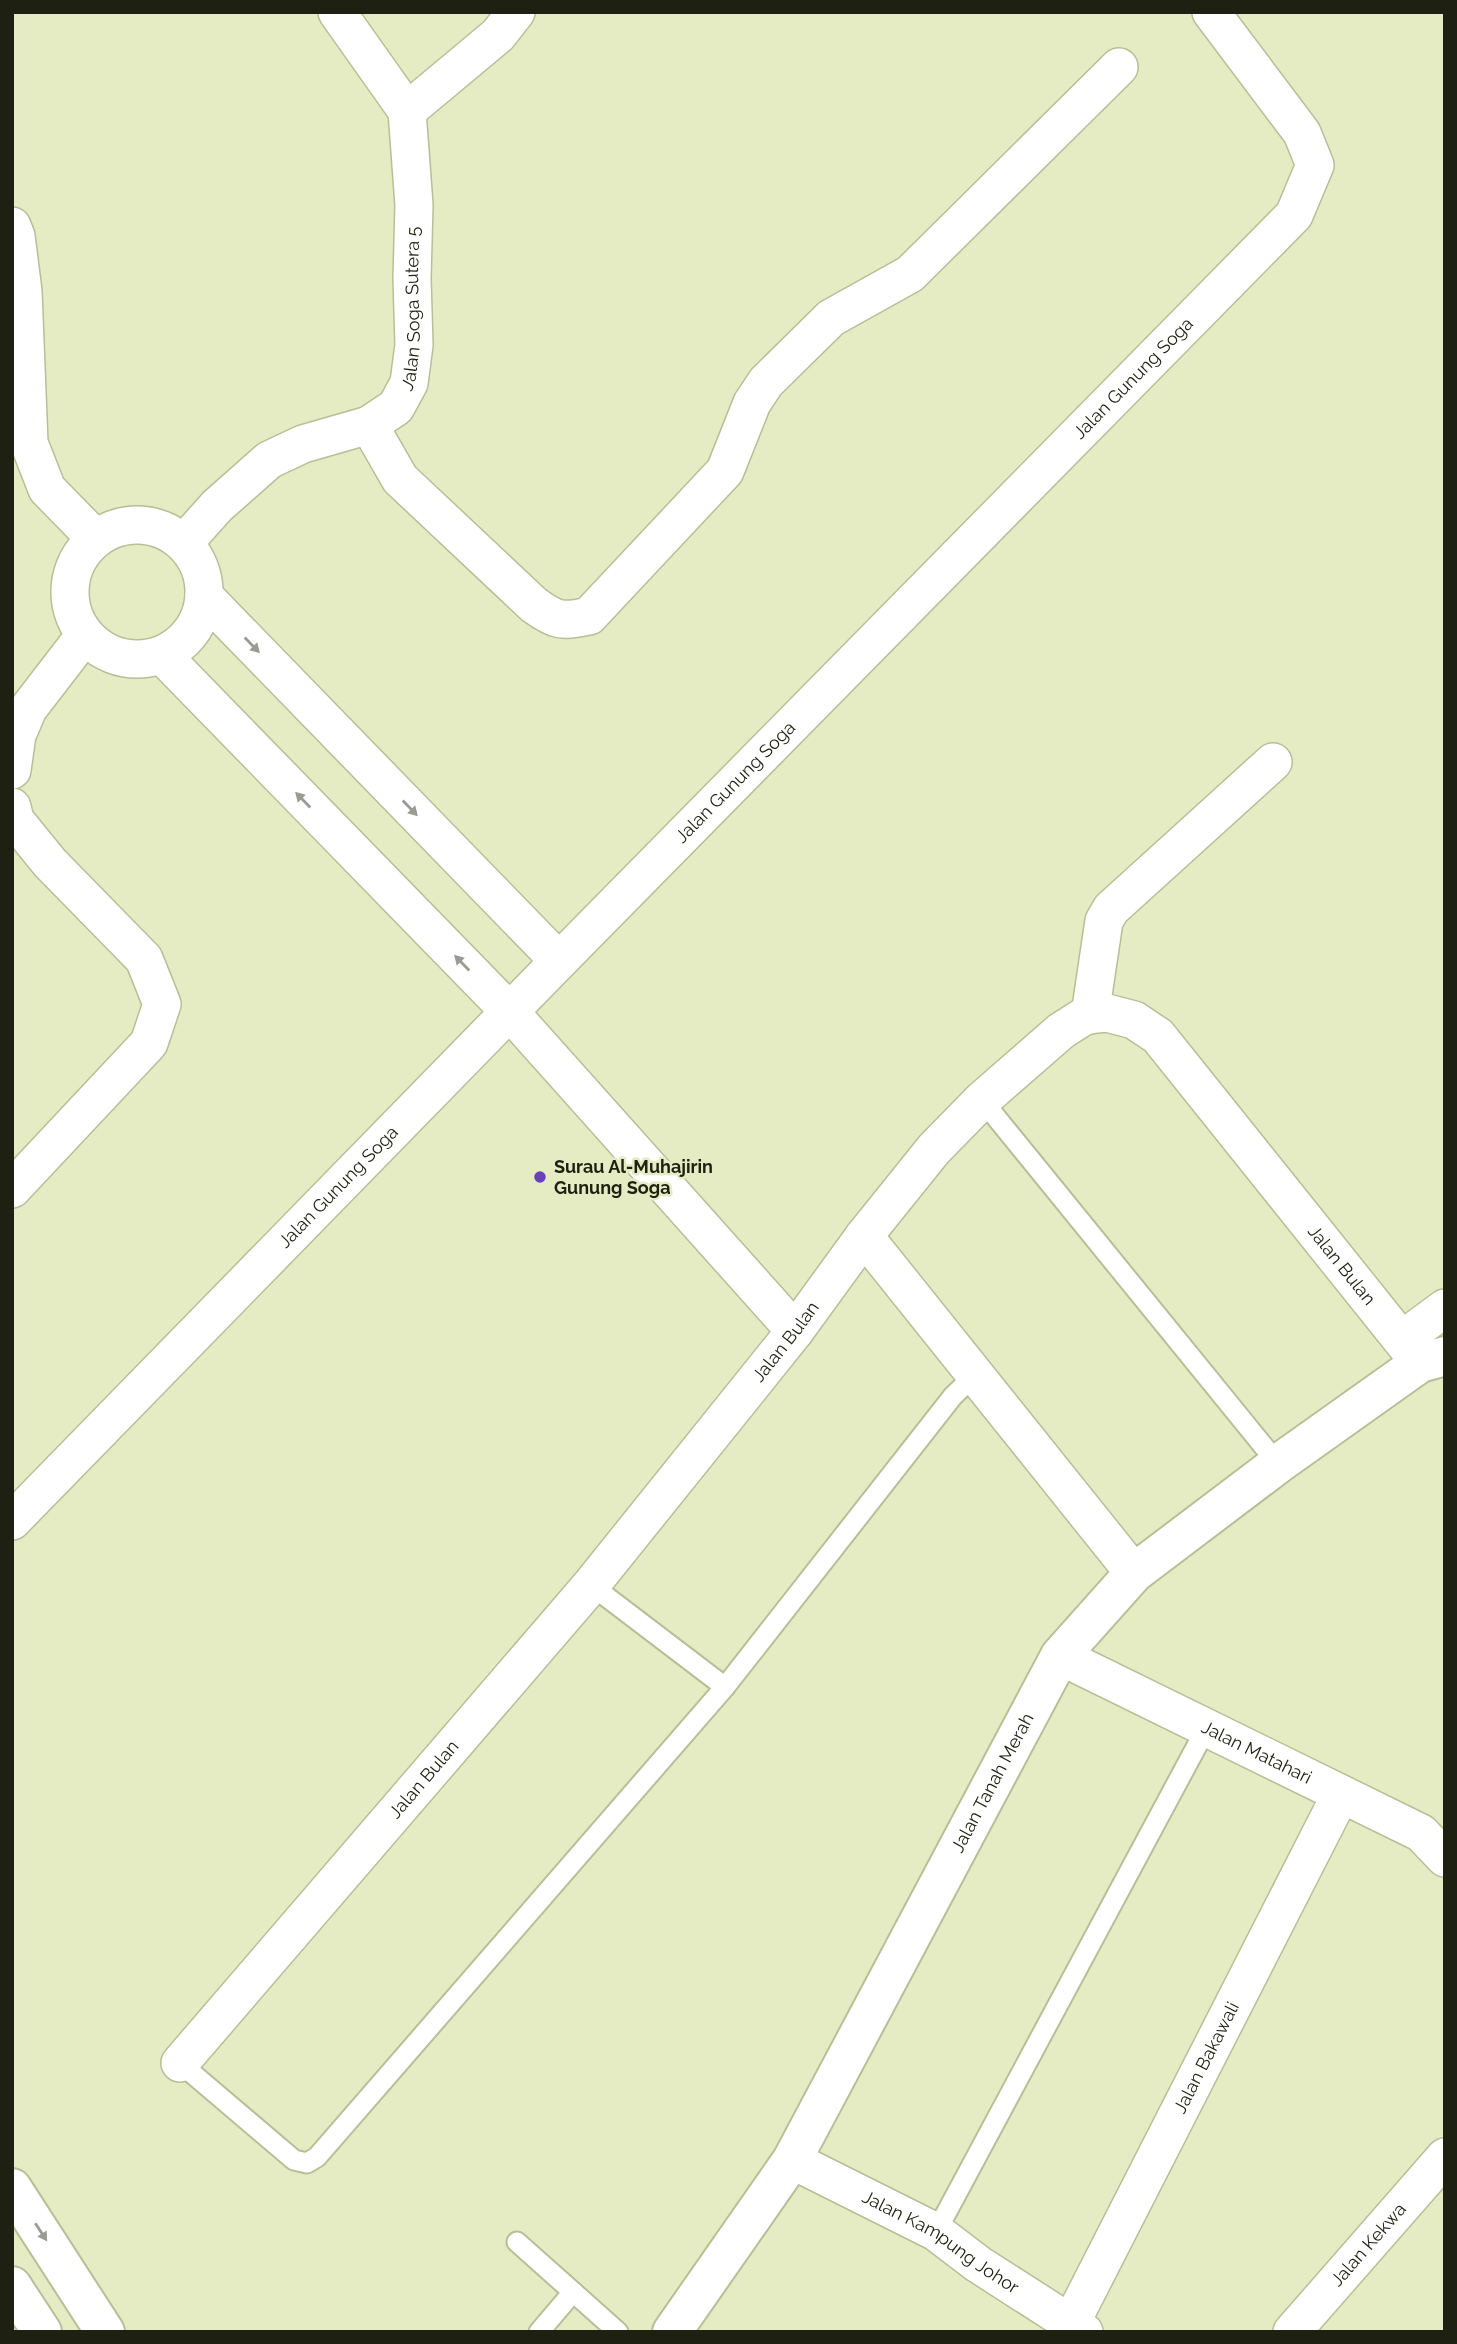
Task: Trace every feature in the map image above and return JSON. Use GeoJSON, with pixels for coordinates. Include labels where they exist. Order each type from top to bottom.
{"type":"FeatureCollection","features":[{"type":"Feature","properties":{"kind":"main road","name":"Jalan Tanah Merah"},"geometry":{"type":"LineString","coordinates":[[672,2332],[792,2160],[1060,1656],[1134,1573],[1423,1353]]}},
{"type":"Feature","properties":{"kind":"main road"},"geometry":{"type":"LineString","coordinates":[[12,2188],[105,2332]]}},
{"type":"Feature","properties":{"kind":"main road"},"geometry":{"type":"LineString","coordinates":[[12,2286],[42,2332]]}},
{"type":"Feature","properties":{"kind":"street"},"geometry":{"type":"LineString","coordinates":[[337,12],[407,111],[498,35],[516,12]]}},
{"type":"Feature","properties":{"kind":"street","name":"Jalan Gunung Soga"},"geometry":{"type":"LineString","coordinates":[[12,1521],[1294,215],[1315,165],[1302,133],[1211,12]]}},
{"type":"Feature","properties":{"kind":"street"},"geometry":{"type":"LineString","coordinates":[[369,425],[400,479],[534,605],[553,619],[573,620],[589,616],[725,471],[752,403],[766,382],[831,318],[910,274],[1119,67]]}},
{"type":"Feature","properties":{"kind":"street","name":"Jalan Soga Sutera 5"},"geometry":{"type":"LineString","coordinates":[[184,543],[217,506],[270,460],[303,444],[369,425],[396,407],[409,383],[414,345],[414,205],[407,111]]}},
{"type":"Feature","properties":{"kind":"street"},"geometry":{"type":"LineString","coordinates":[[12,226],[16,236],[23,291],[29,443],[47,489],[95,538]]}},
{"type":"Feature","properties":{"kind":"street"},"geometry":{"type":"LineString","coordinates":[[149,525],[168,531],[184,543],[196,558],[203,577],[204,596],[200,615],[191,632],[178,645],[162,655],[141,660],[120,657],[100,649],[85,635],[74,616],[69,595],[72,574],[81,555],[95,538],[112,529],[149,525]]}},
{"type":"Feature","properties":{"kind":"street"},"geometry":{"type":"LineString","coordinates":[[204,596],[559,961]]}},
{"type":"Feature","properties":{"kind":"street"},"geometry":{"type":"LineString","coordinates":[[12,770],[17,735],[28,709],[85,635]]}},
{"type":"Feature","properties":{"kind":"street"},"geometry":{"type":"LineString","coordinates":[[162,655],[509,1012],[795,1331]]}},
{"type":"Feature","properties":{"kind":"street"},"geometry":{"type":"LineString","coordinates":[[1090,1015],[1104,921],[1111,909],[1273,762]]}},
{"type":"Feature","properties":{"kind":"street"},"geometry":{"type":"LineString","coordinates":[[12,807],[15,820],[50,863],[144,959],[162,1004],[149,1043],[12,1189]]}},
{"type":"Feature","properties":{"kind":"street","name":"Jalan Bulan"},"geometry":{"type":"LineString","coordinates":[[180,2063],[591,1586],[795,1331],[864,1236],[934,1149],[982,1100],[1061,1031],[1090,1015],[1107,1013],[1134,1020],[1158,1036],[1423,1353]]}},
{"type":"Feature","properties":{"kind":"street"},"geometry":{"type":"LineString","coordinates":[[864,1236],[1134,1573]]}},
{"type":"Feature","properties":{"kind":"street"},"geometry":{"type":"LineString","coordinates":[[1423,1353],[1445,1308]]}},
{"type":"Feature","properties":{"kind":"street","name":"Jalan Matahari"},"geometry":{"type":"LineString","coordinates":[[1060,1656],[1421,1833],[1445,1858]]}},
{"type":"Feature","properties":{"kind":"street","name":"Jalan Bakawali"},"geometry":{"type":"LineString","coordinates":[[1078,2327],[1341,1794]]}},
{"type":"Feature","properties":{"kind":"street","name":"Jalan Kekwa"},"geometry":{"type":"LineString","coordinates":[[1292,2332],[1445,2157]]}},
{"type":"Feature","properties":{"kind":"street","name":"Jalan Kampung Johor"},"geometry":{"type":"LineString","coordinates":[[792,2160],[936,2232],[978,2263],[1078,2327]]}},
{"type":"Feature","properties":{"kind":"lane"},"geometry":{"type":"LineString","coordinates":[[982,1100],[1278,1464]]}},
{"type":"Feature","properties":{"kind":"lane"},"geometry":{"type":"LineString","coordinates":[[180,2063],[294,2160],[307,2163],[317,2157],[726,1687],[953,1396],[975,1375]]}},
{"type":"Feature","properties":{"kind":"lane"},"geometry":{"type":"LineString","coordinates":[[591,1586],[726,1687]]}},
{"type":"Feature","properties":{"kind":"lane"},"geometry":{"type":"LineString","coordinates":[[936,2232],[1207,1727]]}},
{"type":"Feature","properties":{"kind":"lane"},"geometry":{"type":"LineString","coordinates":[[517,2242],[618,2332]]}},
{"type":"Feature","properties":{"kind":"lane"},"geometry":{"type":"LineString","coordinates":[[539,2332],[573,2292]]}},
{"type":"Feature","properties":{"kind":"place","name":"Surau Al-Muhajirin Gunung Soga"},"geometry":{"type":"Point","coordinates":[540,1177]}}]}
